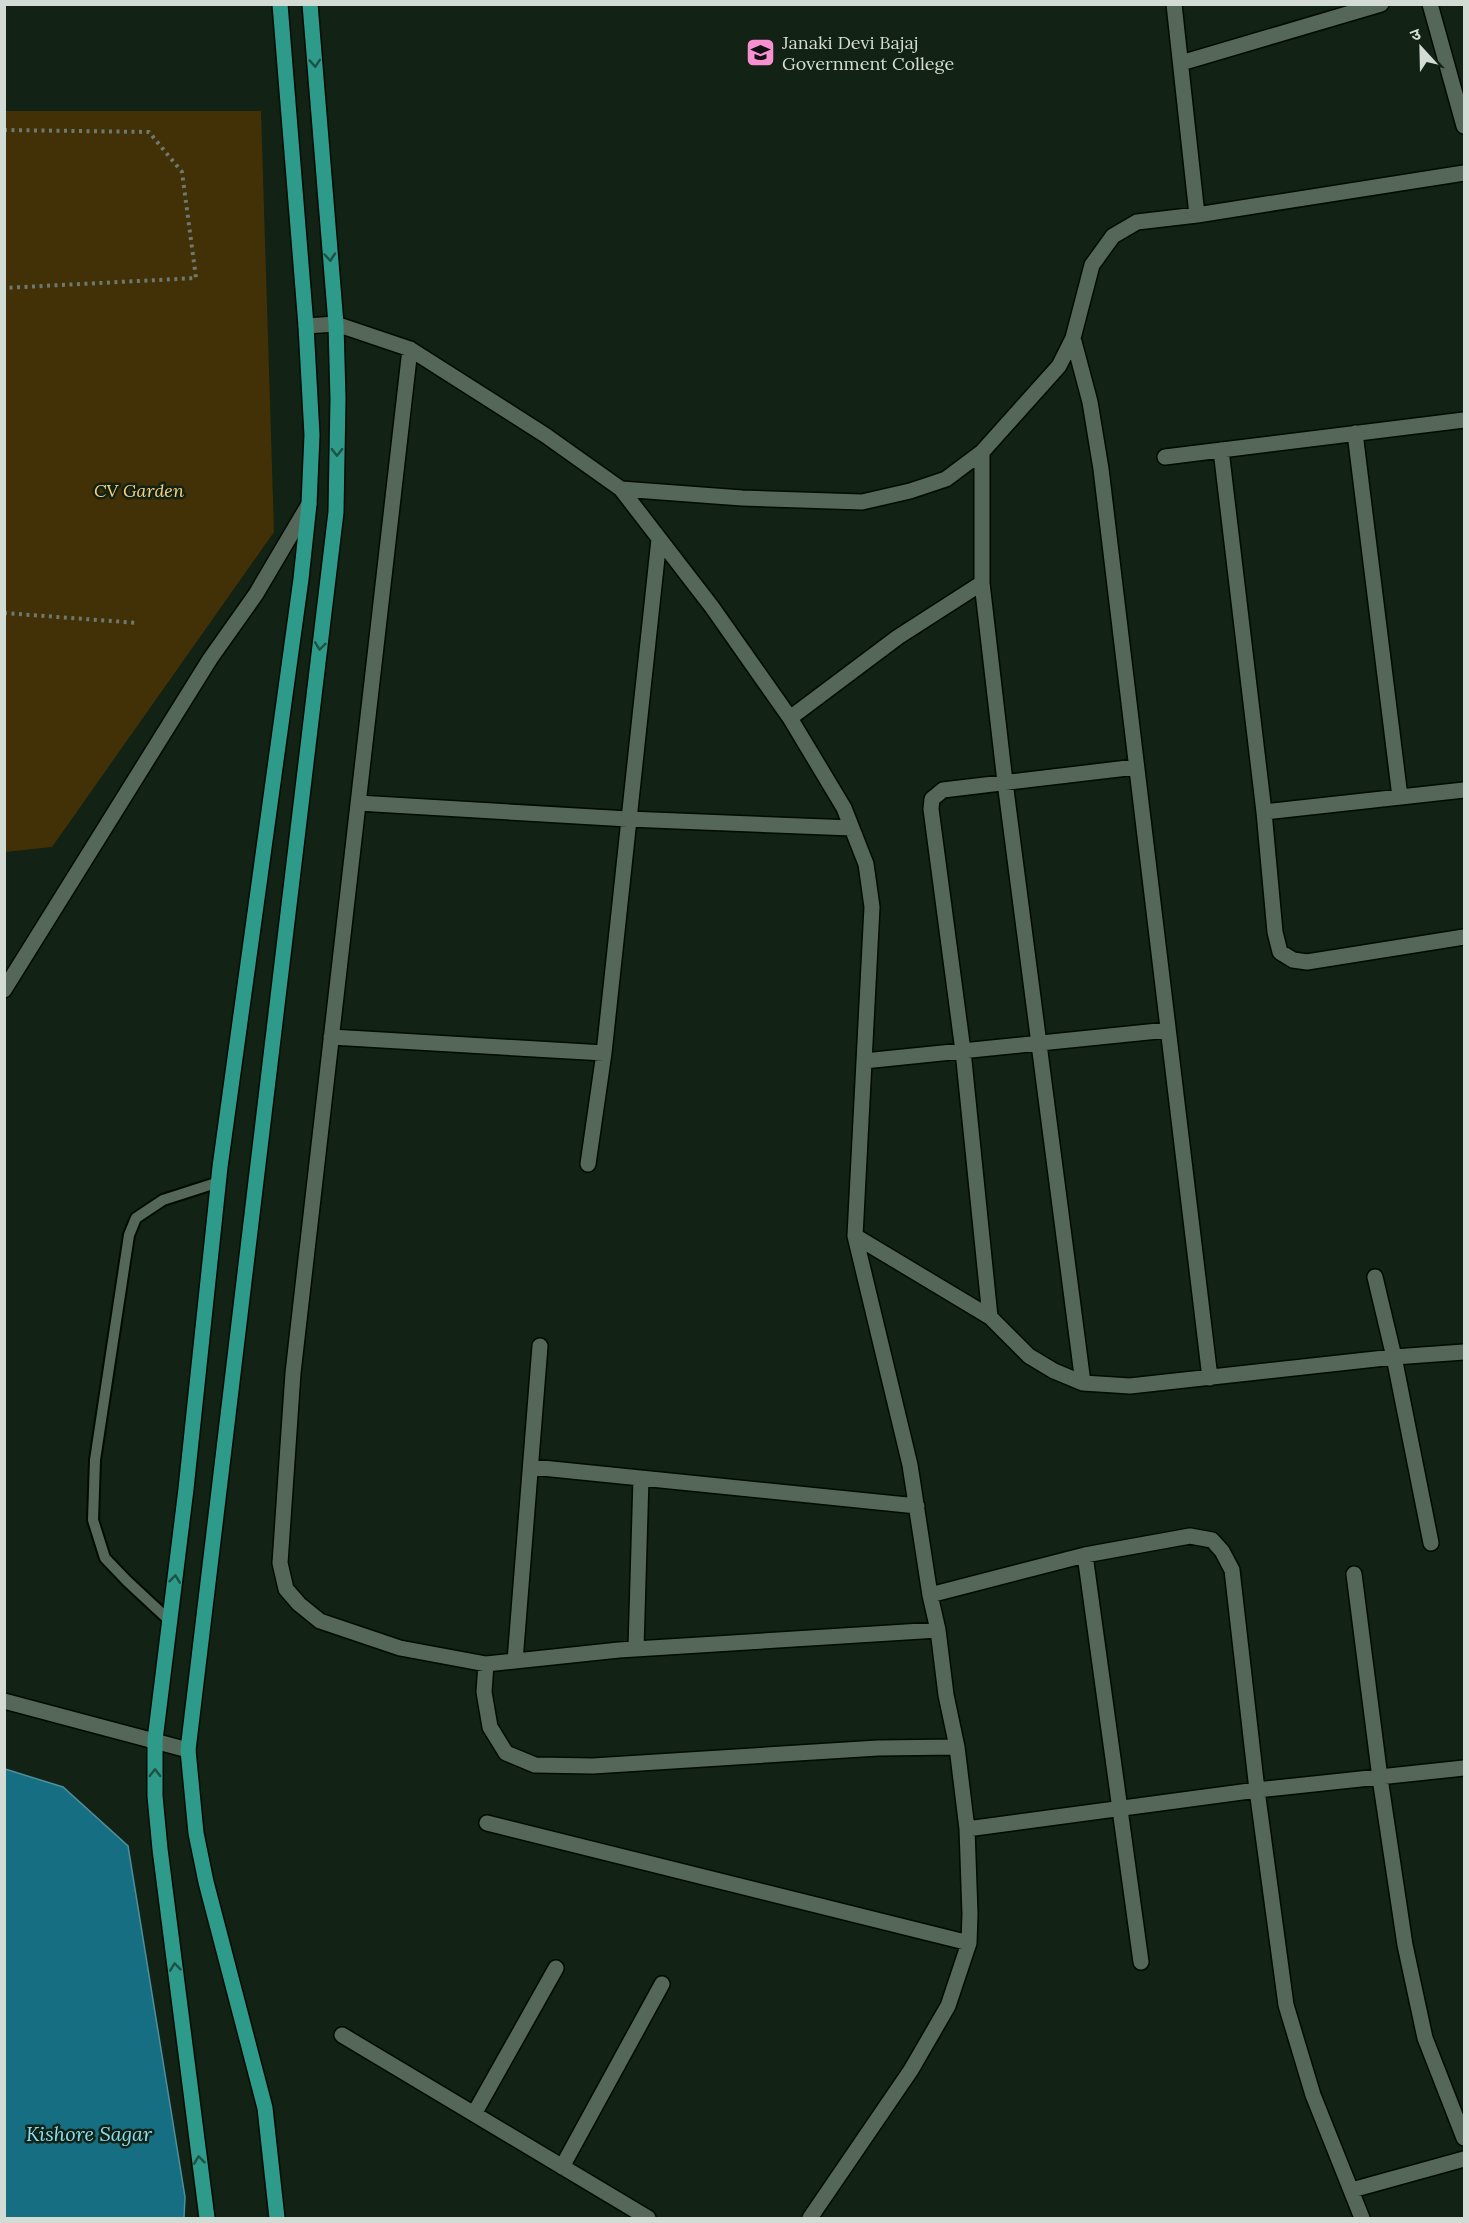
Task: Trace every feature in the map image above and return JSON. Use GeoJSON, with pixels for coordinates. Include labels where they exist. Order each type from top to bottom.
{"type":"FeatureCollection","features":[{"type":"Feature","properties":{"kind":"main road"},"geometry":{"type":"LineString","coordinates":[[207,2218],[160,1848],[155,1796],[155,1740],[219,1182],[298,602],[309,504],[312,435],[306,326],[280,4]]}},
{"type":"Feature","properties":{"kind":"main road"},"geometry":{"type":"LineString","coordinates":[[277,2218],[265,2108],[202,1863],[196,1833],[188,1750],[336,512],[338,399],[336,324],[310,4]]}},
{"type":"Feature","properties":{"kind":"street"},"geometry":{"type":"LineString","coordinates":[[1174,4],[1197,215]]}},
{"type":"Feature","properties":{"kind":"street"},"geometry":{"type":"LineString","coordinates":[[1181,63],[1381,4]]}},
{"type":"Feature","properties":{"kind":"street"},"geometry":{"type":"LineString","coordinates":[[1430,4],[1464,126]]}},
{"type":"Feature","properties":{"kind":"street"},"geometry":{"type":"LineString","coordinates":[[621,489],[742,498],[862,502],[910,491],[946,479],[982,452],[1059,366],[1073,338],[1092,266],[1113,236],[1137,222],[1197,215],[1464,173]]}},
{"type":"Feature","properties":{"kind":"street"},"geometry":{"type":"LineString","coordinates":[[306,326],[336,324],[410,349],[545,435],[621,489],[711,607],[790,718],[844,808],[866,864],[872,907],[855,1236],[910,1465],[930,1594],[938,1630],[967,1829],[969,1943],[948,2006],[911,2070],[810,2218]]}},
{"type":"Feature","properties":{"kind":"street"},"geometry":{"type":"LineString","coordinates":[[1073,338],[1090,402],[1101,469],[1210,1378]]}},
{"type":"Feature","properties":{"kind":"street"},"geometry":{"type":"LineString","coordinates":[[410,349],[293,1373],[280,1563],[286,1589],[299,1604],[320,1621],[400,1648],[486,1664],[636,1648],[938,1630]]}},
{"type":"Feature","properties":{"kind":"street"},"geometry":{"type":"LineString","coordinates":[[1165,457],[1464,420]]}},
{"type":"Feature","properties":{"kind":"street"},"geometry":{"type":"LineString","coordinates":[[1355,433],[1400,797]]}},
{"type":"Feature","properties":{"kind":"street"},"geometry":{"type":"LineString","coordinates":[[1221,450],[1275,932],[1280,952],[1293,960],[1307,962],[1464,937]]}},
{"type":"Feature","properties":{"kind":"street"},"geometry":{"type":"LineString","coordinates":[[982,452],[982,583],[1005,782],[1083,1383]]}},
{"type":"Feature","properties":{"kind":"street"},"geometry":{"type":"LineString","coordinates":[[4,990],[210,659],[256,594],[309,504]]}},
{"type":"Feature","properties":{"kind":"street"},"geometry":{"type":"LineString","coordinates":[[588,1164],[604,1053],[659,538]]}},
{"type":"Feature","properties":{"kind":"street"},"geometry":{"type":"LineString","coordinates":[[790,718],[898,637],[982,583]]}},
{"type":"Feature","properties":{"kind":"street"},"geometry":{"type":"LineString","coordinates":[[990,1317],[963,1051],[931,809],[932,799],[943,790],[1136,767]]}},
{"type":"Feature","properties":{"kind":"street"},"geometry":{"type":"LineString","coordinates":[[1263,812],[1464,790]]}},
{"type":"Feature","properties":{"kind":"street"},"geometry":{"type":"LineString","coordinates":[[358,803],[628,819],[852,828]]}},
{"type":"Feature","properties":{"kind":"street"},"geometry":{"type":"LineString","coordinates":[[864,1061],[1168,1030]]}},
{"type":"Feature","properties":{"kind":"street"},"geometry":{"type":"LineString","coordinates":[[331,1037],[604,1053]]}},
{"type":"Feature","properties":{"kind":"street"},"geometry":{"type":"LineString","coordinates":[[855,1236],[990,1317],[1029,1356],[1054,1371],[1083,1383],[1130,1386],[1394,1357],[1464,1352]]}},
{"type":"Feature","properties":{"kind":"street"},"geometry":{"type":"LineString","coordinates":[[1375,1277],[1394,1357],[1431,1543]]}},
{"type":"Feature","properties":{"kind":"street"},"geometry":{"type":"LineString","coordinates":[[515,1661],[540,1346]]}},
{"type":"Feature","properties":{"kind":"street"},"geometry":{"type":"LineString","coordinates":[[531,1467],[916,1506]]}},
{"type":"Feature","properties":{"kind":"street"},"geometry":{"type":"LineString","coordinates":[[636,1648],[641,1478]]}},
{"type":"Feature","properties":{"kind":"street"},"geometry":{"type":"LineString","coordinates":[[930,1594],[1085,1555],[1190,1536],[1212,1540],[1222,1551],[1232,1570],[1257,1791],[1286,2005],[1313,2095],[1362,2218]]}},
{"type":"Feature","properties":{"kind":"street"},"geometry":{"type":"LineString","coordinates":[[1085,1555],[1141,1962]]}},
{"type":"Feature","properties":{"kind":"street"},"geometry":{"type":"LineString","coordinates":[[1354,1574],[1380,1779],[1405,1945],[1425,2038],[1464,2138]]}},
{"type":"Feature","properties":{"kind":"street"},"geometry":{"type":"LineString","coordinates":[[486,1664],[484,1692],[490,1727],[506,1753],[535,1765],[593,1766],[878,1748],[957,1748]]}},
{"type":"Feature","properties":{"kind":"street"},"geometry":{"type":"LineString","coordinates":[[4,1701],[188,1750]]}},
{"type":"Feature","properties":{"kind":"street"},"geometry":{"type":"LineString","coordinates":[[967,1829],[1257,1791],[1464,1768]]}},
{"type":"Feature","properties":{"kind":"street"},"geometry":{"type":"LineString","coordinates":[[487,1823],[969,1943]]}},
{"type":"Feature","properties":{"kind":"street"},"geometry":{"type":"LineString","coordinates":[[474,2114],[556,1968]]}},
{"type":"Feature","properties":{"kind":"street"},"geometry":{"type":"LineString","coordinates":[[562,2167],[662,1984]]}},
{"type":"Feature","properties":{"kind":"street"},"geometry":{"type":"LineString","coordinates":[[342,2035],[648,2218]]}},
{"type":"Feature","properties":{"kind":"street"},"geometry":{"type":"LineString","coordinates":[[1352,2190],[1464,2159]]}},
{"type":"Feature","properties":{"kind":"lane"},"geometry":{"type":"LineString","coordinates":[[170,1621],[105,1558],[93,1520],[95,1460],[129,1235],[136,1218],[163,1200],[219,1182]]}},
{"type":"Feature","properties":{"kind":"path"},"geometry":{"type":"LineString","coordinates":[[4,130],[149,132],[182,172],[196,278],[4,288]]}},
{"type":"Feature","properties":{"kind":"path"},"geometry":{"type":"LineString","coordinates":[[4,613],[138,623]]}},
{"type":"Feature","properties":{"kind":"green space","name":"CV Garden"},"geometry":{"type":"Polygon","coordinates":[[[5,111],[261,111],[274,532],[52,847],[5,852],[5,111]]]}},
{"type":"Feature","properties":{"kind":"water","name":"Kishore Sagar"},"geometry":{"type":"Polygon","coordinates":[[[5,1769],[63,1787],[128,1846],[185,2197],[184,2218],[5,2218],[5,1769]]]}},
{"type":"Feature","properties":{"kind":"place","name":"Janaki Devi Bajaj Government College"},"geometry":{"type":"Point","coordinates":[761,52]}}]}
